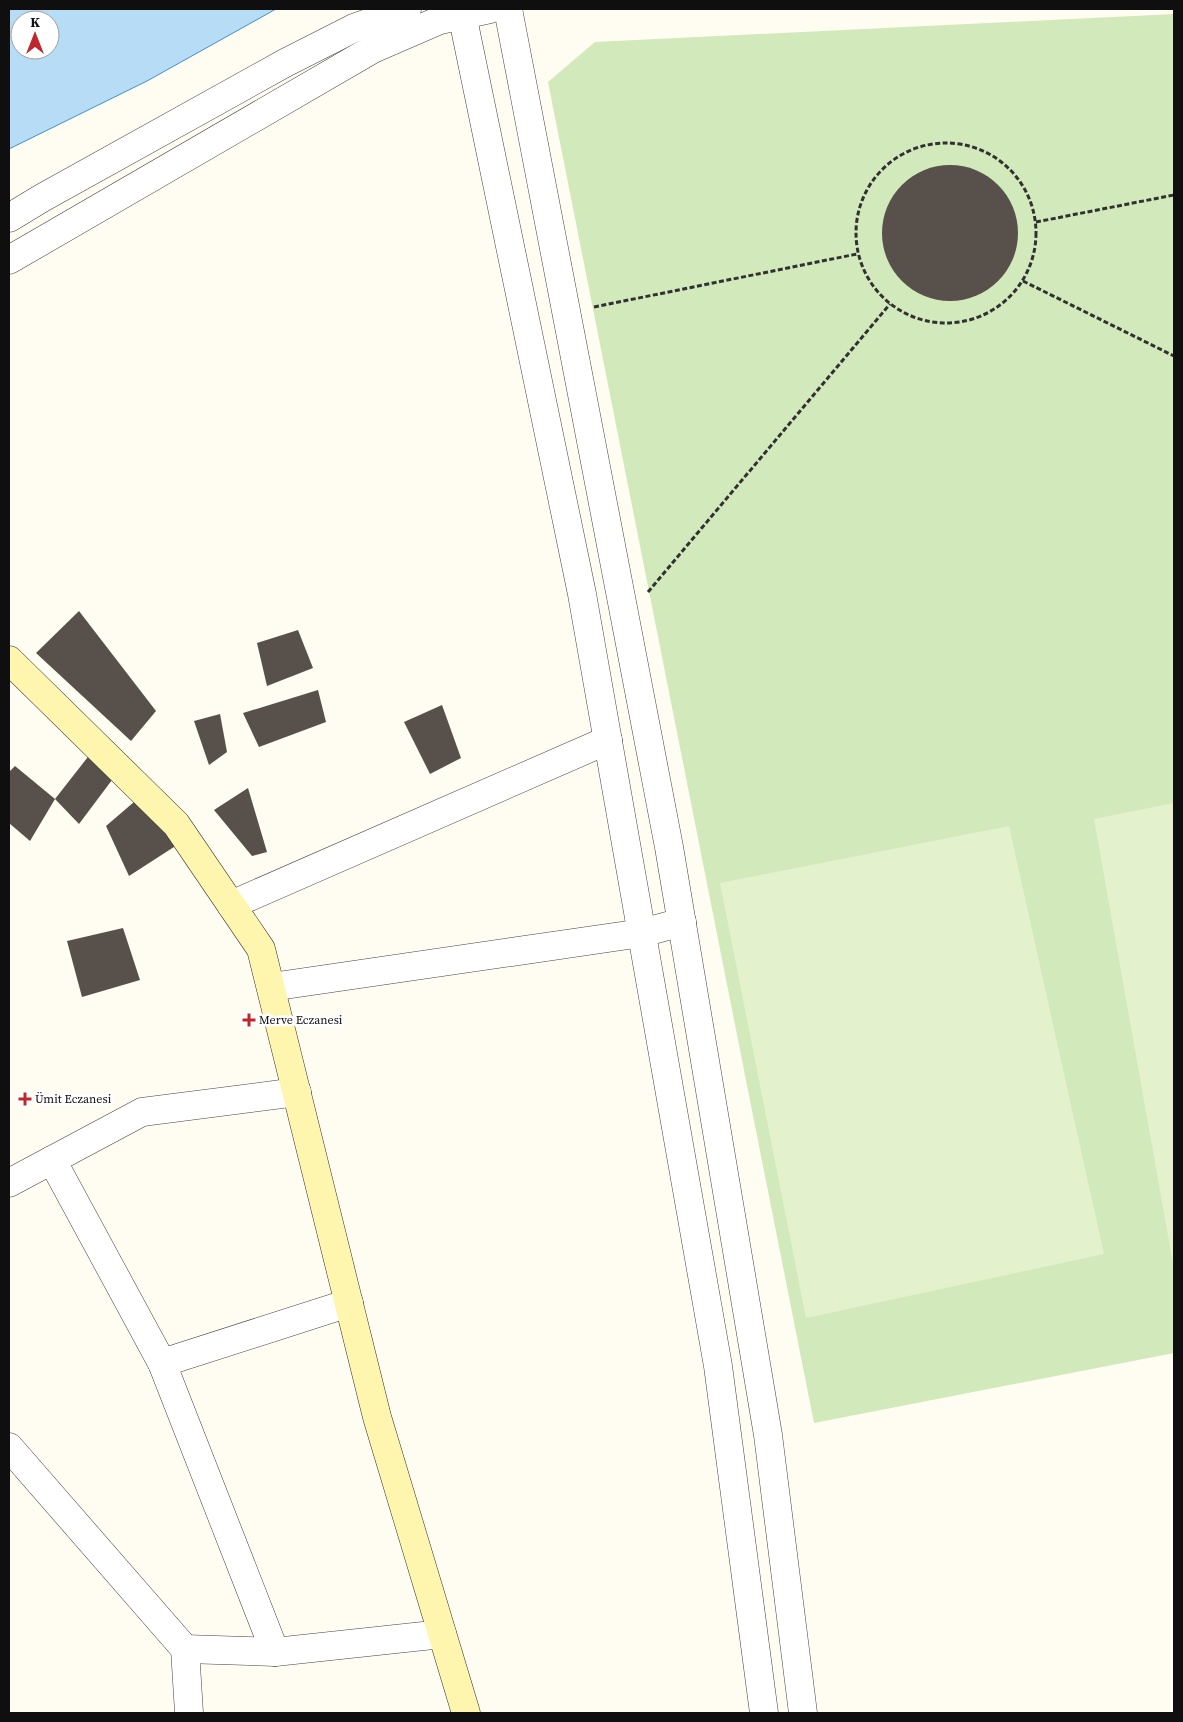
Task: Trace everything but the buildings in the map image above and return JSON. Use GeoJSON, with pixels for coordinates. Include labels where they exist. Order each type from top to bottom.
{"type":"FeatureCollection","features":[{"type":"Feature","properties":{"kind":"main road"},"geometry":{"type":"LineString","coordinates":[[9,660],[176,824],[261,949],[376,1416],[466,1713]]}},
{"type":"Feature","properties":{"kind":"street"},"geometry":{"type":"LineString","coordinates":[[9,218],[50,193],[294,59],[354,28],[407,9]]}},
{"type":"Feature","properties":{"kind":"street"},"geometry":{"type":"LineString","coordinates":[[9,260],[373,49],[461,11],[490,9]]}},
{"type":"Feature","properties":{"kind":"street"},"geometry":{"type":"LineString","coordinates":[[508,9],[682,922],[768,1436],[803,1713]]}},
{"type":"Feature","properties":{"kind":"street"},"geometry":{"type":"LineString","coordinates":[[461,11],[582,594],[608,740],[718,1366],[764,1713]]}},
{"type":"Feature","properties":{"kind":"street"},"geometry":{"type":"LineString","coordinates":[[231,905],[608,740]]}},
{"type":"Feature","properties":{"kind":"street"},"geometry":{"type":"LineString","coordinates":[[271,987],[642,933],[682,922]]}},
{"type":"Feature","properties":{"kind":"street"},"geometry":{"type":"LineString","coordinates":[[9,1183],[142,1112],[297,1092]]}},
{"type":"Feature","properties":{"kind":"street"},"geometry":{"type":"LineString","coordinates":[[52,1160],[162,1363],[275,1652]]}},
{"type":"Feature","properties":{"kind":"street"},"geometry":{"type":"LineString","coordinates":[[162,1363],[349,1303]]}},
{"type":"Feature","properties":{"kind":"street"},"geometry":{"type":"LineString","coordinates":[[9,1447],[184,1648],[189,1713]]}},
{"type":"Feature","properties":{"kind":"street"},"geometry":{"type":"LineString","coordinates":[[184,1648],[275,1652],[442,1634]]}},
{"type":"Feature","properties":{"kind":"path"},"geometry":{"type":"LineString","coordinates":[[959,143],[988,152],[1011,170],[1028,194],[1036,222],[1034,253],[1023,281],[1003,303],[976,318],[946,323],[916,318],[890,304],[869,282],[858,254],[855,225],[862,196],[879,172],[902,153],[930,144],[959,143]]}},
{"type":"Feature","properties":{"kind":"path"},"geometry":{"type":"LineString","coordinates":[[1036,222],[1174,195]]}},
{"type":"Feature","properties":{"kind":"path"},"geometry":{"type":"LineString","coordinates":[[566,312],[858,254]]}},
{"type":"Feature","properties":{"kind":"path"},"geometry":{"type":"LineString","coordinates":[[1023,281],[1174,356]]}},
{"type":"Feature","properties":{"kind":"path"},"geometry":{"type":"LineString","coordinates":[[625,620],[890,304]]}},
{"type":"Feature","properties":{"kind":"green space"},"geometry":{"type":"Polygon","coordinates":[[[1174,14],[1174,1353],[814,1423],[548,82],[595,42],[1174,14]]]}},
{"type":"Feature","properties":{"kind":"green space"},"geometry":{"type":"Polygon","coordinates":[[[1174,803],[1174,1263],[1173,1264],[1094,819],[1174,803]]]}},
{"type":"Feature","properties":{"kind":"green space"},"geometry":{"type":"Polygon","coordinates":[[[1009,826],[1104,1254],[806,1318],[720,883],[1009,826]]]}},
{"type":"Feature","properties":{"kind":"water"},"geometry":{"type":"Polygon","coordinates":[[[9,9],[276,9],[147,81],[9,149],[9,9]]]}},
{"type":"Feature","properties":{"kind":"place","name":"Merve Eczanesi"},"geometry":{"type":"Point","coordinates":[249,1020]}},
{"type":"Feature","properties":{"kind":"place","name":"Ümit Eczanesi"},"geometry":{"type":"Point","coordinates":[25,1099]}}]}
